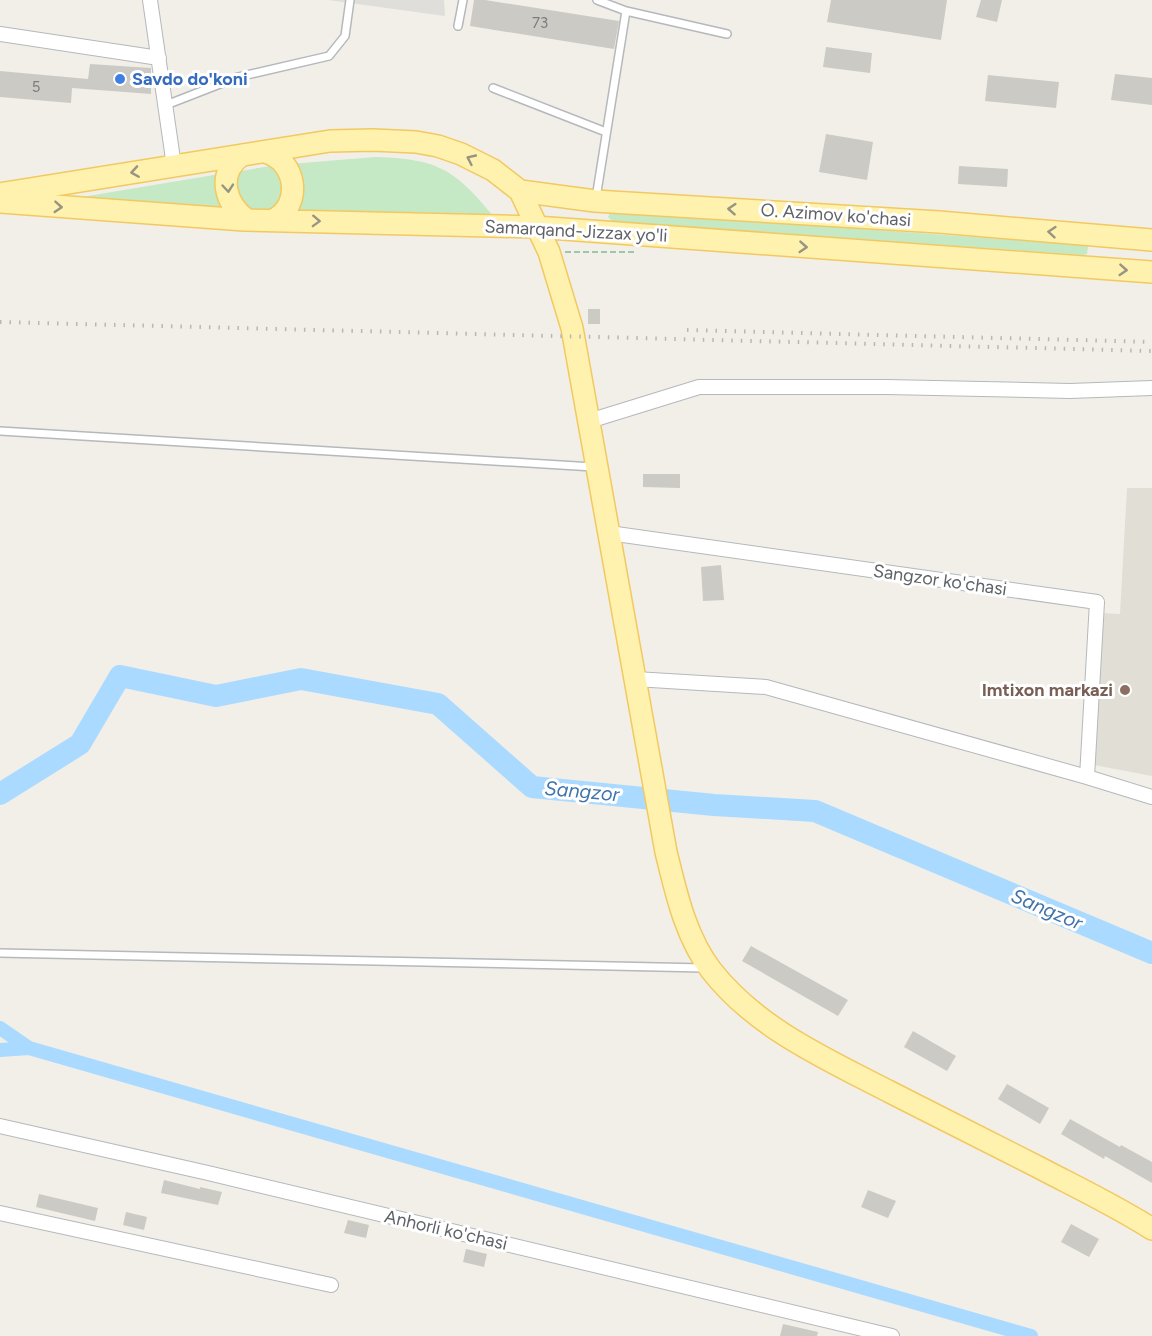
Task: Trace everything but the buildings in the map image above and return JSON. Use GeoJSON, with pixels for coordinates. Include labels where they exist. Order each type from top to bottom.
{"type":"FeatureCollection","features":[{"type":"Feature","properties":{"kind":"main road"},"geometry":{"type":"LineString","coordinates":[[0,194],[242,155],[341,141],[373,140],[416,142],[438,147],[493,170],[520,191],[549,252],[572,327],[666,852],[681,910],[709,968],[753,1013],[804,1047],[1096,1197],[1152,1229]]}},
{"type":"Feature","properties":{"kind":"main road"},"geometry":{"type":"LineString","coordinates":[[265,152],[282,160],[291,177],[291,199],[287,210],[282,216],[273,220]]}},
{"type":"Feature","properties":{"kind":"main road"},"geometry":{"type":"LineString","coordinates":[[242,155],[231,164],[227,194],[235,209],[247,220]]}},
{"type":"Feature","properties":{"kind":"main road","name":"O. Azimov ko'chasi"},"geometry":{"type":"LineString","coordinates":[[520,191],[595,201],[939,222],[1152,240]]}},
{"type":"Feature","properties":{"kind":"main road","name":"Samarqand-Jizzax yo'li"},"geometry":{"type":"LineString","coordinates":[[0,202],[247,220],[536,227],[1152,272]]}},
{"type":"Feature","properties":{"kind":"main road"},"geometry":{"type":"LineString","coordinates":[[1085,267],[1097,260],[1100,252],[1097,243],[1088,235]]}},
{"type":"Feature","properties":{"kind":"street"},"geometry":{"type":"LineString","coordinates":[[150,0],[174,166]]}},
{"type":"Feature","properties":{"kind":"street"},"geometry":{"type":"LineString","coordinates":[[0,34],[159,58]]}},
{"type":"Feature","properties":{"kind":"street"},"geometry":{"type":"LineString","coordinates":[[589,421],[699,387],[887,387],[1070,391],[1152,388]]}},
{"type":"Feature","properties":{"kind":"street","name":"Sangzor ko'chasi"},"geometry":{"type":"LineString","coordinates":[[609,533],[1097,602],[1087,777]]}},
{"type":"Feature","properties":{"kind":"street"},"geometry":{"type":"LineString","coordinates":[[635,679],[766,687],[1152,797]]}},
{"type":"Feature","properties":{"kind":"street","name":"Anhorli ko'chasi"},"geometry":{"type":"LineString","coordinates":[[0,1126],[892,1336]]}},
{"type":"Feature","properties":{"kind":"street"},"geometry":{"type":"LineString","coordinates":[[0,1213],[331,1285]]}},
{"type":"Feature","properties":{"kind":"lane"},"geometry":{"type":"LineString","coordinates":[[166,105],[238,77],[329,56],[345,36],[350,0]]}},
{"type":"Feature","properties":{"kind":"lane"},"geometry":{"type":"LineString","coordinates":[[458,26],[463,0]]}},
{"type":"Feature","properties":{"kind":"lane"},"geometry":{"type":"LineString","coordinates":[[597,0],[626,11],[727,34]]}},
{"type":"Feature","properties":{"kind":"lane"},"geometry":{"type":"LineString","coordinates":[[595,201],[626,11]]}},
{"type":"Feature","properties":{"kind":"lane"},"geometry":{"type":"LineString","coordinates":[[494,88],[606,132]]}},
{"type":"Feature","properties":{"kind":"lane"},"geometry":{"type":"LineString","coordinates":[[0,430],[598,467]]}},
{"type":"Feature","properties":{"kind":"lane"},"geometry":{"type":"LineString","coordinates":[[0,953],[709,968]]}},
{"type":"Feature","properties":{"kind":"shaded area"},"geometry":{"type":"Polygon","coordinates":[[[328,0],[444,0],[445,16],[328,0]]]}},
{"type":"Feature","properties":{"kind":"shaded area","name":"Imtixon markazi"},"geometry":{"type":"Polygon","coordinates":[[[1127,488],[1152,488],[1152,776],[1094,765],[1101,613],[1120,614],[1127,488]]]}},
{"type":"Feature","properties":{"kind":"green space"},"geometry":{"type":"Polygon","coordinates":[[[376,157],[416,161],[445,170],[469,189],[495,218],[294,212],[290,164],[376,157]]]}},
{"type":"Feature","properties":{"kind":"green space"},"geometry":{"type":"Polygon","coordinates":[[[276,165],[281,181],[279,210],[243,209],[238,204],[235,172],[276,165]]]}},
{"type":"Feature","properties":{"kind":"green space"},"geometry":{"type":"Polygon","coordinates":[[[220,174],[222,208],[82,201],[82,197],[220,174]]]}},
{"type":"Feature","properties":{"kind":"green space"},"geometry":{"type":"Polygon","coordinates":[[[614,211],[1088,247],[1087,254],[1083,255],[613,222],[608,217],[614,211]]]}},
{"type":"Feature","properties":{"kind":"waterway","name":"Sangzor"},"geometry":{"type":"LineString","coordinates":[[0,794],[80,744],[120,676],[216,696],[301,679],[438,704],[532,787],[714,805],[815,811],[1152,953]]}},
{"type":"Feature","properties":{"kind":"waterway"},"geometry":{"type":"LineString","coordinates":[[0,1028],[29,1048],[1031,1336]]}},
{"type":"Feature","properties":{"kind":"waterway"},"geometry":{"type":"LineString","coordinates":[[0,1050],[29,1048]]}},
{"type":"Feature","properties":{"kind":"railway"},"geometry":{"type":"LineString","coordinates":[[0,322],[1152,351]]}},
{"type":"Feature","properties":{"kind":"railway"},"geometry":{"type":"LineString","coordinates":[[687,330],[1152,342]]}},
{"type":"Feature","properties":{"kind":"place","name":"Savdo do'koni"},"geometry":{"type":"Point","coordinates":[120,79]}},
{"type":"Feature","properties":{"kind":"place","name":"Imtixon markazi"},"geometry":{"type":"Point","coordinates":[1125,690]}}]}
